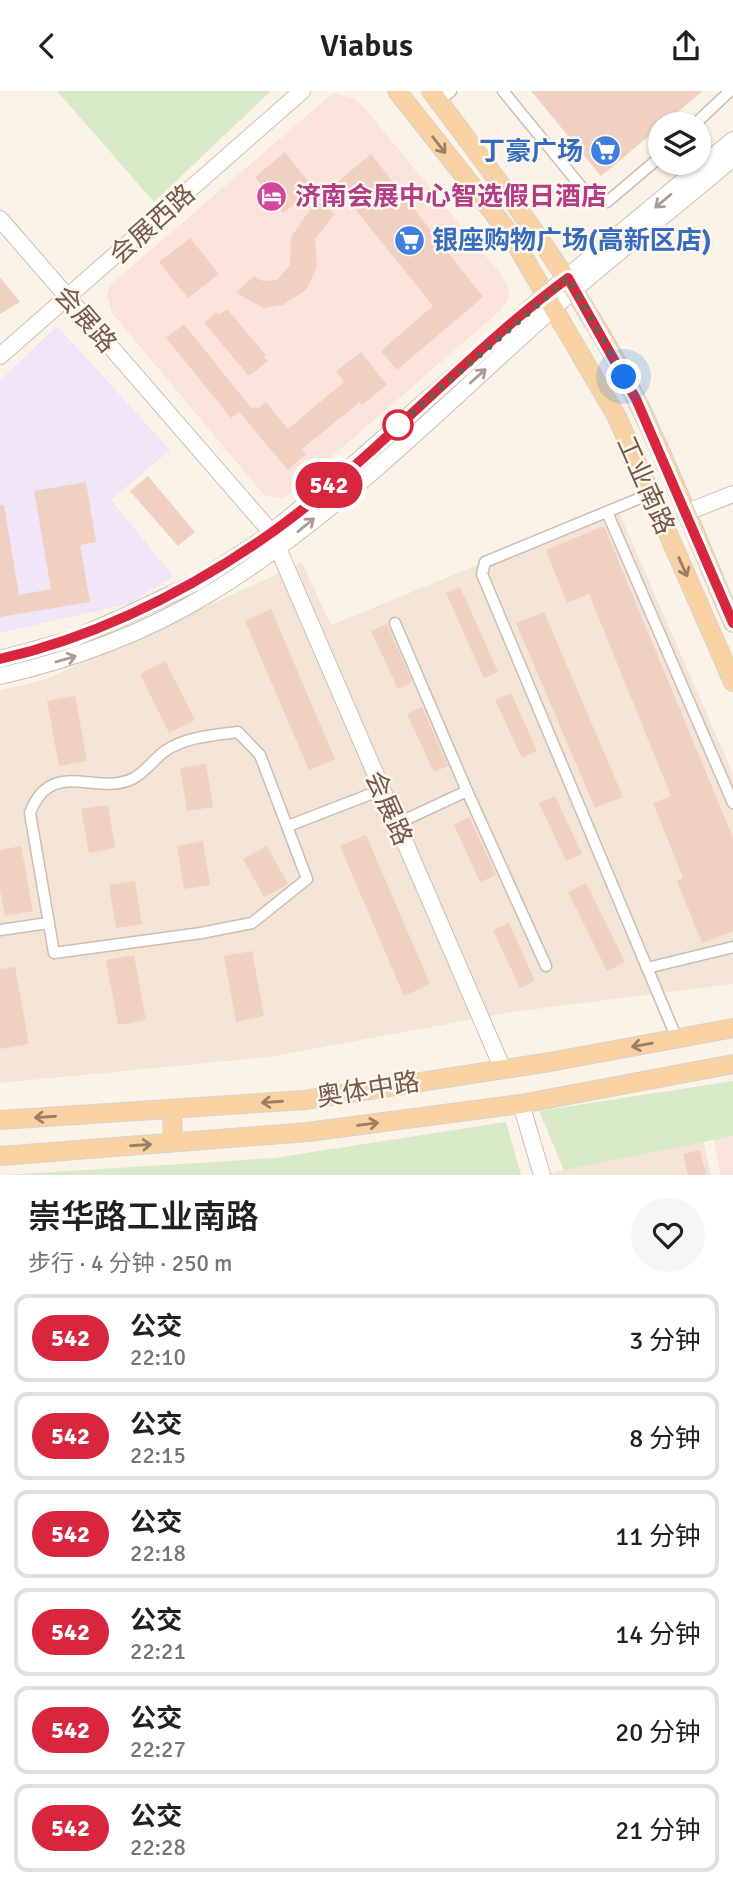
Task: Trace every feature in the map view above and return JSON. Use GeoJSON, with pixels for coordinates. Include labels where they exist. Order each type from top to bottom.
{"type":"FeatureCollection","features":[{"type":"Feature","properties":{"kind":"main road","name":"会展西路"},"geometry":{"type":"LineString","coordinates":[[0,356],[302,91]]}},
{"type":"Feature","properties":{"kind":"main road","name":"工业南路"},"geometry":{"type":"LineString","coordinates":[[397,91],[510,234],[617,417],[733,682]]}},
{"type":"Feature","properties":{"kind":"main road","name":"工业南路"},"geometry":{"type":"LineString","coordinates":[[440,95],[570,284],[636,399],[733,623]]}},
{"type":"Feature","properties":{"kind":"main road"},"geometry":{"type":"LineString","coordinates":[[711,154],[733,140]]}},
{"type":"Feature","properties":{"kind":"main road"},"geometry":{"type":"LineString","coordinates":[[0,659],[73,639],[127,615],[197,582],[267,536],[570,284],[733,158]]}},
{"type":"Feature","properties":{"kind":"main road"},"geometry":{"type":"LineString","coordinates":[[570,284],[683,175]]}},
{"type":"Feature","properties":{"kind":"main road","name":"会展路"},"geometry":{"type":"LineString","coordinates":[[0,219],[64,302]]}},
{"type":"Feature","properties":{"kind":"main road","name":"会展路"},"geometry":{"type":"LineString","coordinates":[[0,236],[64,302],[276,549],[502,1067]]}},
{"type":"Feature","properties":{"kind":"main road"},"geometry":{"type":"LineString","coordinates":[[0,676],[79,655],[134,631],[205,596],[276,549],[364,478],[549,302]]}},
{"type":"Feature","properties":{"kind":"main road"},"geometry":{"type":"LineString","coordinates":[[685,513],[733,493]]}},
{"type":"Feature","properties":{"kind":"main road","name":"奥体中路"},"geometry":{"type":"LineString","coordinates":[[0,1120],[305,1100],[733,1028]]}},
{"type":"Feature","properties":{"kind":"main road","name":"奥体中路"},"geometry":{"type":"LineString","coordinates":[[0,1156],[308,1132],[521,1104],[733,1063]]}},
{"type":"Feature","properties":{"kind":"main road"},"geometry":{"type":"LineString","coordinates":[[521,1104],[542,1175]]}},
{"type":"Feature","properties":{"kind":"main road"},"geometry":{"type":"LineString","coordinates":[[172,1109],[173,1142]]}},
{"type":"Feature","properties":{"kind":"street"},"geometry":{"type":"LineString","coordinates":[[503,91],[583,189],[607,202],[648,167]]}},
{"type":"Feature","properties":{"kind":"street"},"geometry":{"type":"LineString","coordinates":[[708,112],[730,91]]}},
{"type":"Feature","properties":{"kind":"street"},"geometry":{"type":"LineString","coordinates":[[650,494],[485,562],[482,574],[677,1039]]}},
{"type":"Feature","properties":{"kind":"street"},"geometry":{"type":"LineString","coordinates":[[607,512],[733,803]]}},
{"type":"Feature","properties":{"kind":"street"},"geometry":{"type":"LineString","coordinates":[[395,622],[546,967]]}},
{"type":"Feature","properties":{"kind":"street"},"geometry":{"type":"LineString","coordinates":[[238,731],[260,755],[307,879],[252,923],[201,933],[54,953],[48,923],[30,813],[34,802],[57,783],[80,779],[105,783],[131,780],[175,745],[238,731]]}},
{"type":"Feature","properties":{"kind":"street"},"geometry":{"type":"LineString","coordinates":[[288,826],[381,789]]}},
{"type":"Feature","properties":{"kind":"street"},"geometry":{"type":"LineString","coordinates":[[396,824],[467,790]]}},
{"type":"Feature","properties":{"kind":"street"},"geometry":{"type":"LineString","coordinates":[[0,930],[48,923]]}},
{"type":"Feature","properties":{"kind":"street"},"geometry":{"type":"LineString","coordinates":[[647,968],[733,947]]}},
{"type":"Feature","properties":{"kind":"shaded area"},"geometry":{"type":"Polygon","coordinates":[[[333,93],[354,98],[363,106],[503,277],[509,289],[508,300],[502,309],[284,498],[264,495],[112,313],[107,295],[110,285],[333,93]]]}},
{"type":"Feature","properties":{"kind":"shaded area"},"geometry":{"type":"Polygon","coordinates":[[[57,326],[170,450],[111,500],[173,576],[131,603],[0,633],[0,381],[57,326]]]}},
{"type":"Feature","properties":{"kind":"shaded area"},"geometry":{"type":"Polygon","coordinates":[[[617,508],[733,774],[733,984],[512,1012],[269,1057],[0,1083],[0,690],[44,680],[302,563],[331,625],[617,508]]]}},
{"type":"Feature","properties":{"kind":"shaded area"},"geometry":{"type":"Polygon","coordinates":[[[733,1135],[733,1175],[721,1175],[713,1139],[733,1135]]]}},
{"type":"Feature","properties":{"kind":"shaded area"},"geometry":{"type":"Polygon","coordinates":[[[703,1140],[711,1175],[547,1175],[572,1167],[703,1140]]]}},
{"type":"Feature","properties":{"kind":"green space"},"geometry":{"type":"Polygon","coordinates":[[[57,91],[271,91],[154,202],[57,91]]]}},
{"type":"Feature","properties":{"kind":"green space"},"geometry":{"type":"Polygon","coordinates":[[[733,1081],[733,1136],[564,1170],[539,1111],[733,1081]]]}},
{"type":"Feature","properties":{"kind":"green space"},"geometry":{"type":"Polygon","coordinates":[[[506,1122],[521,1175],[5,1175],[274,1158],[506,1122]]]}},
{"type":"Feature","properties":{"kind":"building","name":"丁豪广场"},"geometry":{"type":"Polygon","coordinates":[[[531,91],[703,91],[678,112],[648,112],[648,137],[601,176],[531,91]]]}},
{"type":"Feature","properties":{"kind":"building"},"geometry":{"type":"Polygon","coordinates":[[[285,152],[314,189],[283,213],[255,177],[285,152]]]}},
{"type":"Feature","properties":{"kind":"building","name":"银座购物广场(高新区店)"},"geometry":{"type":"Polygon","coordinates":[[[371,154],[483,297],[397,370],[381,351],[433,306],[335,184],[371,154]]]}},
{"type":"Feature","properties":{"kind":"building"},"geometry":{"type":"Polygon","coordinates":[[[316,201],[335,214],[315,239],[317,267],[306,290],[283,305],[264,308],[236,293],[254,276],[263,281],[277,280],[290,265],[291,237],[316,201]]]}},
{"type":"Feature","properties":{"kind":"building"},"geometry":{"type":"Polygon","coordinates":[[[190,238],[219,274],[188,298],[159,262],[190,238]]]}},
{"type":"Feature","properties":{"kind":"building"},"geometry":{"type":"Polygon","coordinates":[[[0,277],[20,302],[0,314],[0,277]]]}},
{"type":"Feature","properties":{"kind":"building"},"geometry":{"type":"Polygon","coordinates":[[[227,309],[266,355],[263,356],[268,361],[249,376],[204,323],[216,312],[219,315],[227,309]]]}},
{"type":"Feature","properties":{"kind":"building"},"geometry":{"type":"Polygon","coordinates":[[[184,324],[252,409],[255,406],[258,409],[266,402],[288,429],[344,382],[336,371],[361,352],[387,385],[362,405],[360,402],[302,449],[306,454],[288,470],[239,412],[231,418],[166,338],[184,324]]]}},
{"type":"Feature","properties":{"kind":"building"},"geometry":{"type":"Polygon","coordinates":[[[148,476],[195,532],[178,546],[130,491],[148,476]]]}},
{"type":"Feature","properties":{"kind":"building"},"geometry":{"type":"Polygon","coordinates":[[[86,482],[96,542],[80,545],[90,602],[0,617],[0,505],[4,505],[19,595],[51,589],[34,491],[86,482]]]}},
{"type":"Feature","properties":{"kind":"building"},"geometry":{"type":"Polygon","coordinates":[[[604,526],[733,838],[733,931],[702,943],[677,881],[683,878],[653,803],[671,796],[589,594],[567,603],[546,550],[604,526]]]}},
{"type":"Feature","properties":{"kind":"building"},"geometry":{"type":"Polygon","coordinates":[[[460,587],[498,672],[484,678],[446,593],[460,587]]]}},
{"type":"Feature","properties":{"kind":"building"},"geometry":{"type":"Polygon","coordinates":[[[271,609],[335,759],[309,770],[245,621],[271,609]]]}},
{"type":"Feature","properties":{"kind":"building"},"geometry":{"type":"Polygon","coordinates":[[[544,612],[623,797],[595,808],[516,623],[544,612]]]}},
{"type":"Feature","properties":{"kind":"building"},"geometry":{"type":"Polygon","coordinates":[[[387,624],[412,682],[398,689],[371,631],[387,624]]]}},
{"type":"Feature","properties":{"kind":"building"},"geometry":{"type":"Polygon","coordinates":[[[165,661],[195,720],[169,733],[140,674],[165,661]]]}},
{"type":"Feature","properties":{"kind":"building"},"geometry":{"type":"Polygon","coordinates":[[[511,693],[537,751],[522,758],[495,700],[511,693]]]}},
{"type":"Feature","properties":{"kind":"building"},"geometry":{"type":"Polygon","coordinates":[[[75,696],[87,761],[59,766],[47,701],[75,696]]]}},
{"type":"Feature","properties":{"kind":"building"},"geometry":{"type":"Polygon","coordinates":[[[422,707],[448,766],[434,772],[407,714],[422,707]]]}},
{"type":"Feature","properties":{"kind":"building"},"geometry":{"type":"Polygon","coordinates":[[[206,764],[213,807],[187,811],[180,768],[206,764]]]}},
{"type":"Feature","properties":{"kind":"building"},"geometry":{"type":"Polygon","coordinates":[[[555,796],[582,854],[566,861],[539,803],[555,796]]]}},
{"type":"Feature","properties":{"kind":"building"},"geometry":{"type":"Polygon","coordinates":[[[108,805],[115,848],[89,853],[81,809],[108,805]]]}},
{"type":"Feature","properties":{"kind":"building"},"geometry":{"type":"Polygon","coordinates":[[[469,817],[496,875],[480,882],[454,825],[469,817]]]}},
{"type":"Feature","properties":{"kind":"building"},"geometry":{"type":"Polygon","coordinates":[[[366,835],[430,984],[404,996],[340,846],[366,835]]]}},
{"type":"Feature","properties":{"kind":"building"},"geometry":{"type":"Polygon","coordinates":[[[203,841],[210,885],[184,889],[177,846],[203,841]]]}},
{"type":"Feature","properties":{"kind":"building"},"geometry":{"type":"Polygon","coordinates":[[[21,846],[33,911],[5,916],[0,890],[0,850],[21,846]]]}},
{"type":"Feature","properties":{"kind":"building"},"geometry":{"type":"Polygon","coordinates":[[[267,846],[288,884],[264,897],[243,859],[267,846]]]}},
{"type":"Feature","properties":{"kind":"building"},"geometry":{"type":"Polygon","coordinates":[[[135,881],[142,924],[116,928],[109,885],[135,881]]]}},
{"type":"Feature","properties":{"kind":"building"},"geometry":{"type":"Polygon","coordinates":[[[586,883],[625,962],[607,971],[568,892],[586,883]]]}},
{"type":"Feature","properties":{"kind":"building"},"geometry":{"type":"Polygon","coordinates":[[[509,923],[535,981],[520,988],[493,930],[509,923]]]}},
{"type":"Feature","properties":{"kind":"building"},"geometry":{"type":"Polygon","coordinates":[[[252,951],[264,1016],[236,1022],[224,956],[252,951]]]}},
{"type":"Feature","properties":{"kind":"building"},"geometry":{"type":"Polygon","coordinates":[[[134,955],[146,1020],[118,1025],[106,960],[134,955]]]}},
{"type":"Feature","properties":{"kind":"building"},"geometry":{"type":"Polygon","coordinates":[[[15,967],[29,1044],[0,1049],[0,969],[15,967]]]}},
{"type":"Feature","properties":{"kind":"building"},"geometry":{"type":"Polygon","coordinates":[[[700,1150],[706,1175],[688,1175],[683,1154],[700,1150]]]}},
{"type":"Feature","properties":{"kind":"bus line","name":"542"},"geometry":{"type":"LineString","coordinates":[[0,659],[73,639],[127,615],[197,582],[263,539],[353,465],[545,295],[568,278],[636,399],[733,623]]}},
{"type":"Feature","properties":{"kind":"place","name":"丁豪广场"},"geometry":{"type":"Point","coordinates":[606,151]}},
{"type":"Feature","properties":{"kind":"place","name":"济南会展中心智选假日酒店"},"geometry":{"type":"Point","coordinates":[272,196]}},
{"type":"Feature","properties":{"kind":"place","name":"银座购物广场(高新区店)"},"geometry":{"type":"Point","coordinates":[409,240]}},
{"type":"Feature","properties":{"kind":"route"},"geometry":{"type":"LineString","coordinates":[[398,425],[391,431],[545,295],[568,278],[624,377]]}}]}
